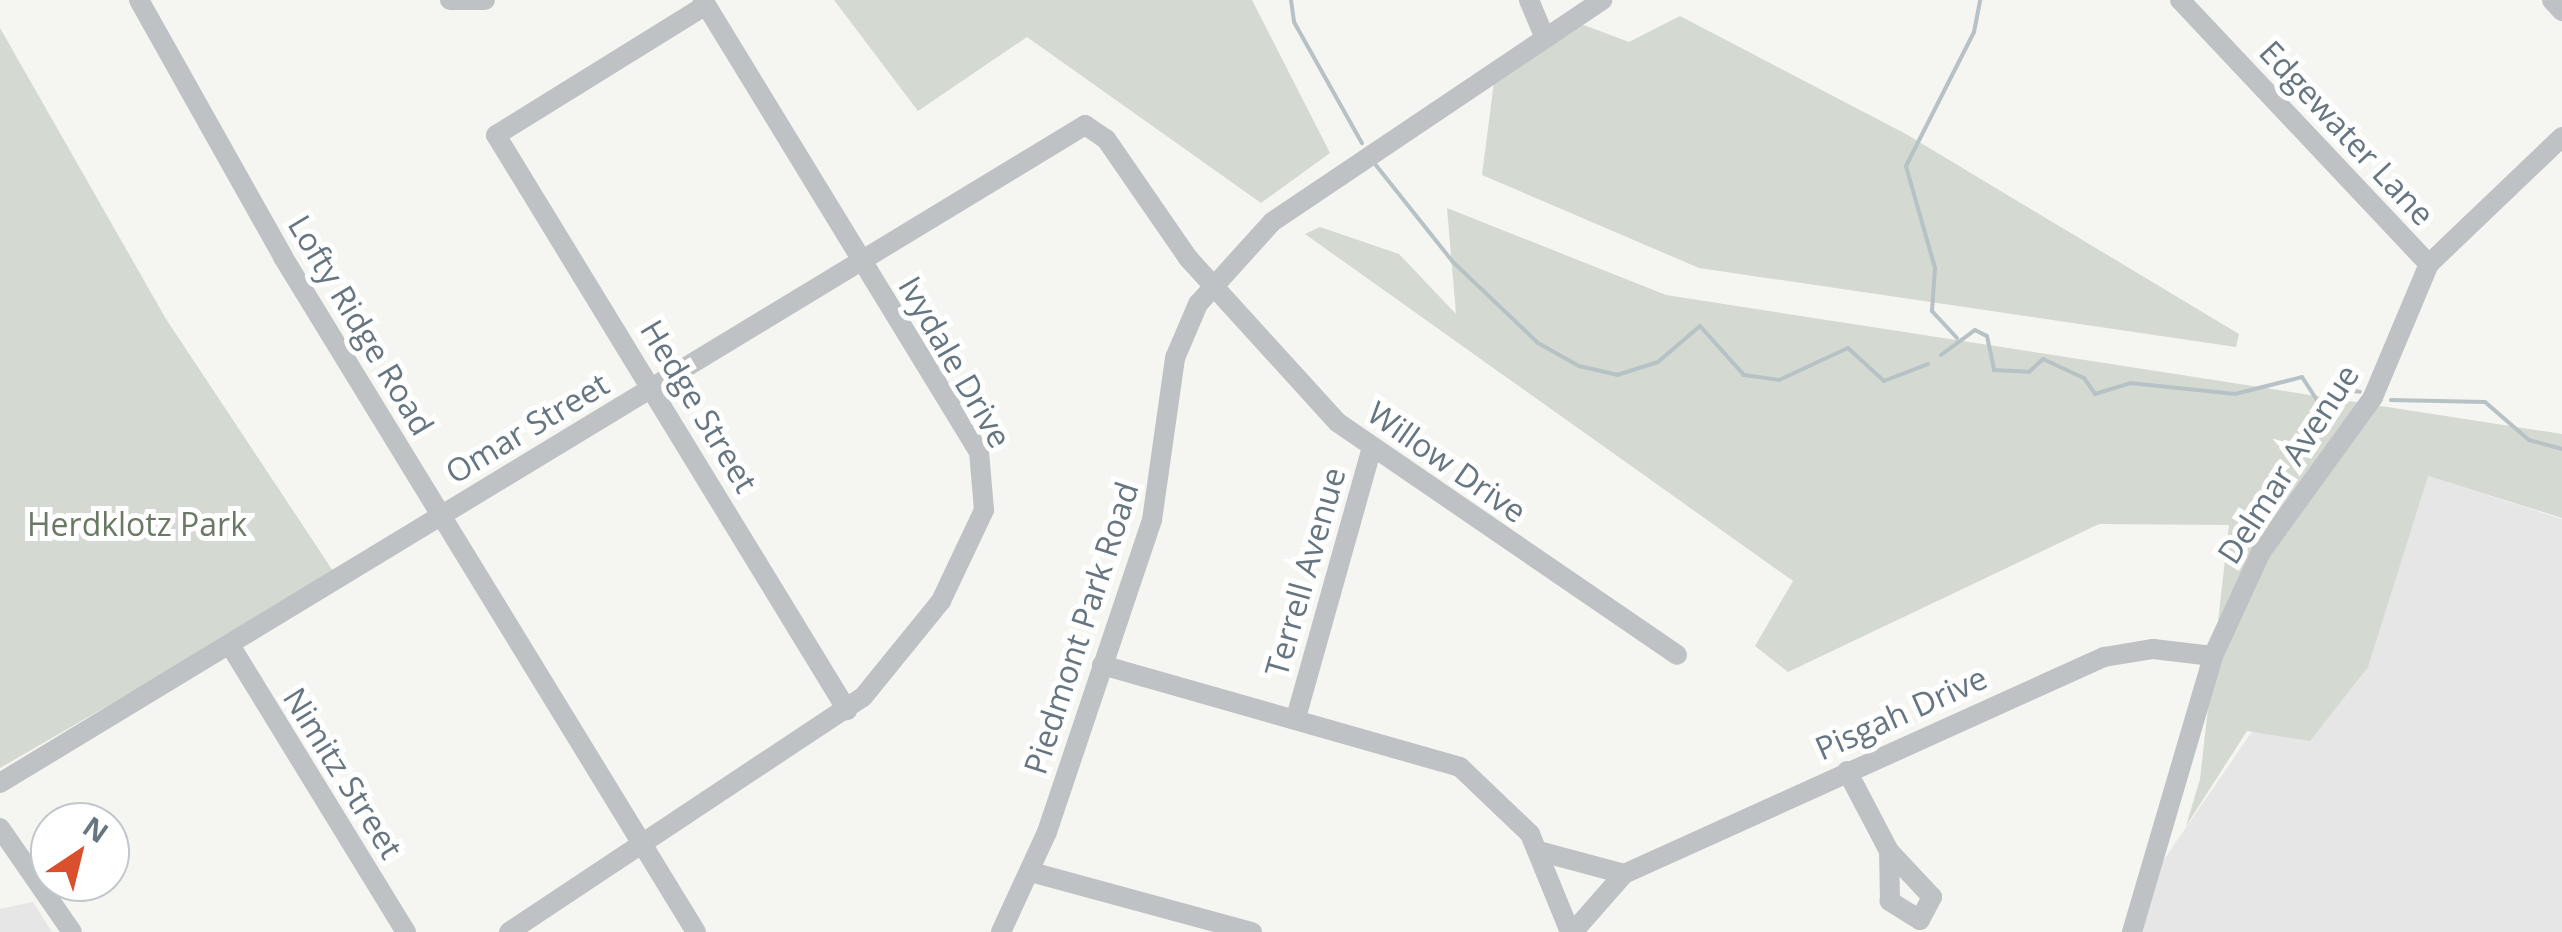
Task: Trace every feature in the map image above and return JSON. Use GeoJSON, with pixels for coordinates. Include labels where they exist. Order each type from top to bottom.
{"type":"FeatureCollection","features":[{"type":"Feature","properties":{"kind":"street","name":"Lofty Ridge Road"},"geometry":{"type":"LineString","coordinates":[[139,0],[442,515],[696,932]]}},
{"type":"Feature","properties":{"kind":"street"},"geometry":{"type":"LineString","coordinates":[[450,0],[485,0]]}},
{"type":"Feature","properties":{"kind":"street"},"geometry":{"type":"LineString","coordinates":[[1529,0],[1545,38]]}},
{"type":"Feature","properties":{"kind":"street","name":"Piedmont Park Road"},"geometry":{"type":"LineString","coordinates":[[1000,932],[1031,872],[1156,504],[1175,358],[1213,283],[1272,222],[1602,0]]}},
{"type":"Feature","properties":{"kind":"street","name":"Edgewater Lane"},"geometry":{"type":"LineString","coordinates":[[2180,0],[2429,264]]}},
{"type":"Feature","properties":{"kind":"street"},"geometry":{"type":"LineString","coordinates":[[2552,0],[2562,11]]}},
{"type":"Feature","properties":{"kind":"street","name":"Hedge Street"},"geometry":{"type":"LineString","coordinates":[[705,3],[496,134],[653,386],[846,710]]}},
{"type":"Feature","properties":{"kind":"street","name":"Ivydale Drive"},"geometry":{"type":"LineString","coordinates":[[509,932],[645,847],[846,710],[962,569],[988,486],[980,452],[705,3]]}},
{"type":"Feature","properties":{"kind":"street","name":"Omar Street"},"geometry":{"type":"LineString","coordinates":[[0,783],[1084,125]]}},
{"type":"Feature","properties":{"kind":"street","name":"Willow Drive"},"geometry":{"type":"LineString","coordinates":[[1084,125],[1106,138],[1160,224],[1337,422],[1678,655]]}},
{"type":"Feature","properties":{"kind":"street","name":"Delmar Avenue"},"geometry":{"type":"LineString","coordinates":[[2132,932],[2213,656],[2262,552],[2373,396],[2429,264],[2562,137]]}},
{"type":"Feature","properties":{"kind":"street","name":"Terrell Avenue"},"geometry":{"type":"LineString","coordinates":[[1297,714],[1372,447]]}},
{"type":"Feature","properties":{"kind":"street","name":"Nimitz Street"},"geometry":{"type":"LineString","coordinates":[[230,645],[406,932]]}},
{"type":"Feature","properties":{"kind":"street","name":"Pisgah Drive"},"geometry":{"type":"LineString","coordinates":[[1102,665],[1297,714],[1460,766],[1542,852],[1572,932],[1624,874],[2104,657],[2153,649],[2213,656]]}},
{"type":"Feature","properties":{"kind":"street"},"geometry":{"type":"LineString","coordinates":[[1848,770],[1889,851]]}},
{"type":"Feature","properties":{"kind":"street"},"geometry":{"type":"LineString","coordinates":[[0,828],[72,932]]}},
{"type":"Feature","properties":{"kind":"street"},"geometry":{"type":"LineString","coordinates":[[1542,852],[1624,874]]}},
{"type":"Feature","properties":{"kind":"street"},"geometry":{"type":"LineString","coordinates":[[1031,872],[1252,932]]}},
{"type":"Feature","properties":{"kind":"shaded area"},"geometry":{"type":"Polygon","coordinates":[[[2428,476],[2562,519],[2562,932],[2141,932],[2154,874],[2428,476]]]}},
{"type":"Feature","properties":{"kind":"shaded area"},"geometry":{"type":"Polygon","coordinates":[[[33,902],[52,932],[0,932],[0,909],[33,902]]]}},
{"type":"Feature","properties":{"kind":"green space"},"geometry":{"type":"Polygon","coordinates":[[[834,0],[1252,0],[1330,153],[1261,203],[1027,37],[918,111],[834,0]]]}},
{"type":"Feature","properties":{"kind":"green space"},"geometry":{"type":"Polygon","coordinates":[[[1680,16],[1906,134],[2239,334],[2236,347],[1699,268],[1482,175],[1494,82],[1576,22],[1629,42],[1680,16]]]}},
{"type":"Feature","properties":{"kind":"green space","name":"Herdklotz Park"},"geometry":{"type":"Polygon","coordinates":[[[0,28],[166,319],[335,574],[0,768],[0,28]]]}},
{"type":"Feature","properties":{"kind":"green space"},"geometry":{"type":"Polygon","coordinates":[[[1447,208],[1666,295],[2562,434],[2562,518],[2428,476],[2368,667],[2310,741],[2247,731],[2186,826],[2200,779],[2229,525],[2099,524],[1788,672],[1755,646],[1793,581],[1305,234],[1320,227],[1399,254],[1456,314],[1447,208]]]}},
{"type":"Feature","properties":{"kind":"waterway"},"geometry":{"type":"LineString","coordinates":[[1291,0],[1294,22],[1362,143]]}},
{"type":"Feature","properties":{"kind":"waterway"},"geometry":{"type":"LineString","coordinates":[[1957,338],[1932,311],[1935,268],[1906,166],[1974,32],[1980,0]]}},
{"type":"Feature","properties":{"kind":"waterway"},"geometry":{"type":"LineString","coordinates":[[1375,164],[1453,262],[1538,343],[1579,366],[1617,375],[1658,362],[1700,326],[1744,375],[1779,380],[1848,348],[1884,381],[1928,364]]}},
{"type":"Feature","properties":{"kind":"waterway"},"geometry":{"type":"LineString","coordinates":[[1941,355],[1975,330],[1987,336],[1994,370],[2029,372],[2043,359],[2084,378],[2095,394],[2130,383],[2235,394],[2302,377],[2321,406],[2337,389],[2360,392]]}},
{"type":"Feature","properties":{"kind":"waterway"},"geometry":{"type":"LineString","coordinates":[[2391,400],[2485,402],[2529,440],[2562,449]]}}]}
